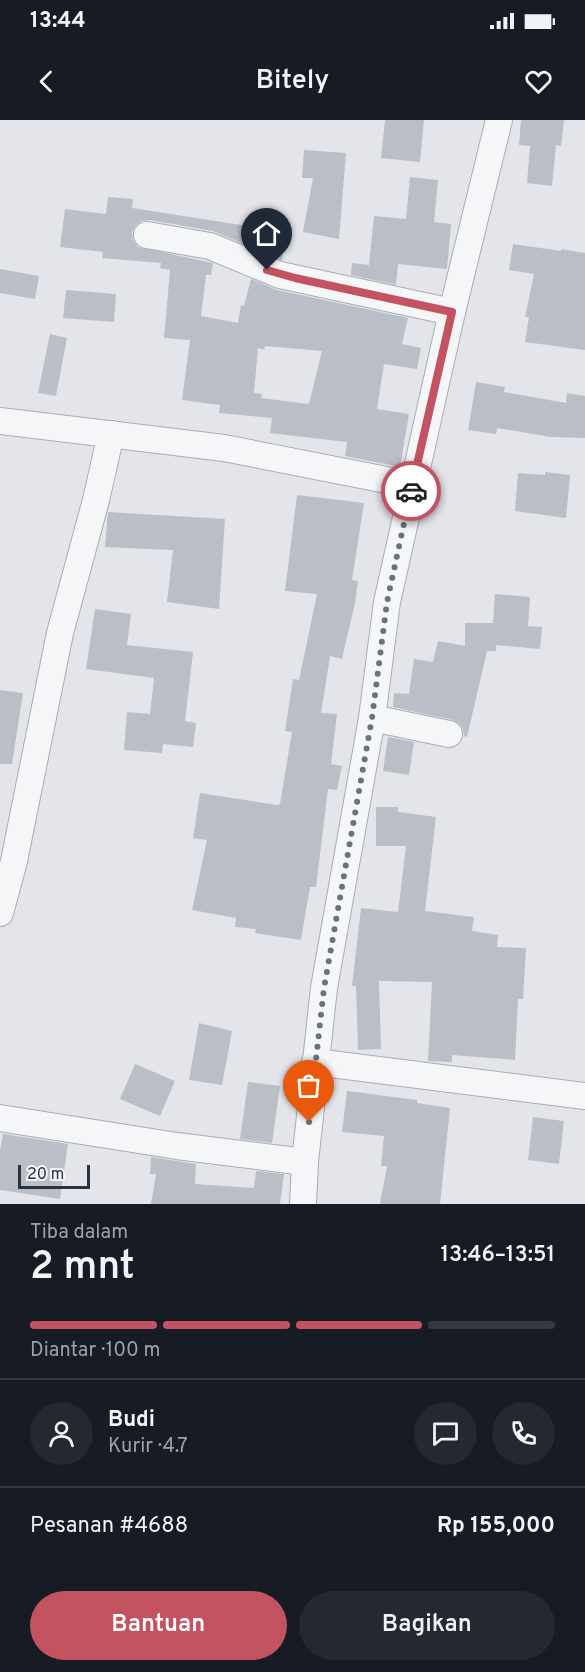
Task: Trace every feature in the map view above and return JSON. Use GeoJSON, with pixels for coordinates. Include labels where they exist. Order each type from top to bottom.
{"type":"FeatureCollection","features":[{"type":"Feature","properties":{"kind":"street"},"geometry":{"type":"LineString","coordinates":[[303,1204],[305,1162],[324,988],[372,718],[387,602],[452,312],[499,120]]}},
{"type":"Feature","properties":{"kind":"street"},"geometry":{"type":"LineString","coordinates":[[147,235],[210,246],[280,274],[452,312]]}},
{"type":"Feature","properties":{"kind":"street"},"geometry":{"type":"LineString","coordinates":[[0,421],[224,448],[412,485]]}},
{"type":"Feature","properties":{"kind":"street"},"geometry":{"type":"LineString","coordinates":[[0,913],[14,861],[60,633],[96,500],[111,434]]}},
{"type":"Feature","properties":{"kind":"street"},"geometry":{"type":"LineString","coordinates":[[372,718],[449,734]]}},
{"type":"Feature","properties":{"kind":"street"},"geometry":{"type":"LineString","coordinates":[[315,1062],[585,1096]]}},
{"type":"Feature","properties":{"kind":"street"},"geometry":{"type":"LineString","coordinates":[[0,1118],[177,1146],[305,1162]]}},
{"type":"Feature","properties":{"kind":"building"},"geometry":{"type":"Polygon","coordinates":[[[385,120],[424,120],[420,162],[381,158],[385,120]]]}},
{"type":"Feature","properties":{"kind":"building"},"geometry":{"type":"Polygon","coordinates":[[[521,120],[564,120],[561,146],[556,145],[552,186],[527,183],[530,146],[519,145],[521,120]]]}},
{"type":"Feature","properties":{"kind":"building"},"geometry":{"type":"Polygon","coordinates":[[[304,150],[346,153],[339,239],[303,232],[313,178],[302,178],[304,150]]]}},
{"type":"Feature","properties":{"kind":"building"},"geometry":{"type":"Polygon","coordinates":[[[410,177],[438,180],[434,222],[451,224],[447,269],[398,264],[396,285],[351,275],[352,263],[369,265],[374,216],[406,219],[410,177]]]}},
{"type":"Feature","properties":{"kind":"building"},"geometry":{"type":"Polygon","coordinates":[[[108,197],[133,199],[132,208],[286,232],[282,260],[213,231],[150,220],[136,225],[132,232],[133,240],[138,247],[213,263],[211,275],[206,275],[201,316],[238,323],[241,305],[244,306],[251,279],[277,290],[408,318],[402,344],[421,348],[417,369],[384,364],[377,409],[409,414],[400,467],[345,456],[347,442],[270,433],[272,418],[219,413],[220,405],[182,400],[190,340],[164,338],[170,270],[160,268],[161,263],[102,258],[103,252],[60,247],[65,209],[106,214],[108,197]],[[265,346],[264,350],[258,348],[254,393],[262,394],[261,398],[309,404],[322,351],[265,346]]]}},
{"type":"Feature","properties":{"kind":"building"},"geometry":{"type":"Polygon","coordinates":[[[513,244],[585,253],[585,350],[525,342],[529,317],[525,317],[534,274],[509,270],[513,244]]]}},
{"type":"Feature","properties":{"kind":"building"},"geometry":{"type":"Polygon","coordinates":[[[0,269],[39,276],[35,299],[0,293],[0,269]]]}},
{"type":"Feature","properties":{"kind":"building"},"geometry":{"type":"Polygon","coordinates":[[[66,290],[116,294],[114,322],[63,318],[66,290]]]}},
{"type":"Feature","properties":{"kind":"building"},"geometry":{"type":"Polygon","coordinates":[[[50,334],[67,338],[56,396],[38,393],[50,334]]]}},
{"type":"Feature","properties":{"kind":"building"},"geometry":{"type":"Polygon","coordinates":[[[476,382],[505,387],[504,392],[566,403],[567,393],[585,396],[585,438],[551,437],[497,428],[496,434],[468,430],[476,382]]]}},
{"type":"Feature","properties":{"kind":"building"},"geometry":{"type":"Polygon","coordinates":[[[545,472],[570,475],[566,518],[515,511],[518,473],[545,475],[545,472]]]}},
{"type":"Feature","properties":{"kind":"building"},"geometry":{"type":"Polygon","coordinates":[[[297,495],[364,503],[352,580],[358,581],[355,603],[342,659],[330,656],[321,713],[337,714],[331,764],[342,766],[337,790],[328,789],[316,887],[310,887],[301,940],[255,933],[256,929],[235,927],[236,918],[192,910],[207,840],[193,838],[200,793],[280,804],[292,732],[285,731],[293,679],[299,680],[317,594],[285,591],[297,495]]]}},
{"type":"Feature","properties":{"kind":"building"},"geometry":{"type":"Polygon","coordinates":[[[108,512],[225,519],[219,609],[167,602],[173,550],[105,547],[108,512]]]}},
{"type":"Feature","properties":{"kind":"building"},"geometry":{"type":"Polygon","coordinates":[[[495,594],[530,597],[528,626],[542,627],[540,649],[496,645],[496,651],[487,651],[467,737],[464,736],[459,723],[453,720],[393,707],[394,693],[409,694],[414,659],[433,662],[438,641],[465,646],[465,623],[493,623],[495,594]]]}},
{"type":"Feature","properties":{"kind":"building"},"geometry":{"type":"Polygon","coordinates":[[[95,609],[131,614],[127,645],[193,652],[185,721],[196,723],[193,747],[163,744],[162,753],[124,750],[127,712],[150,714],[154,678],[86,669],[95,609]]]}},
{"type":"Feature","properties":{"kind":"building"},"geometry":{"type":"Polygon","coordinates":[[[0,690],[23,693],[12,764],[0,764],[0,690]]]}},
{"type":"Feature","properties":{"kind":"building"},"geometry":{"type":"Polygon","coordinates":[[[388,737],[414,742],[409,775],[383,771],[388,737]]]}},
{"type":"Feature","properties":{"kind":"building"},"geometry":{"type":"Polygon","coordinates":[[[376,807],[398,807],[398,812],[436,817],[425,911],[474,917],[472,931],[498,935],[497,947],[526,948],[523,999],[518,999],[515,1060],[452,1055],[452,1062],[428,1061],[432,982],[379,981],[381,1049],[358,1050],[356,986],[352,986],[361,908],[398,912],[406,846],[376,846],[376,807]]]}},
{"type":"Feature","properties":{"kind":"building"},"geometry":{"type":"Polygon","coordinates":[[[199,1023],[232,1031],[222,1085],[189,1080],[199,1023]]]}},
{"type":"Feature","properties":{"kind":"building"},"geometry":{"type":"Polygon","coordinates":[[[135,1064],[175,1081],[160,1116],[120,1099],[135,1064]]]}},
{"type":"Feature","properties":{"kind":"building"},"geometry":{"type":"Polygon","coordinates":[[[248,1082],[280,1086],[272,1143],[240,1139],[248,1082]]]}},
{"type":"Feature","properties":{"kind":"building"},"geometry":{"type":"Polygon","coordinates":[[[347,1091],[417,1100],[417,1103],[450,1108],[440,1204],[380,1204],[387,1166],[381,1166],[384,1136],[342,1132],[347,1091]]]}},
{"type":"Feature","properties":{"kind":"building"},"geometry":{"type":"Polygon","coordinates":[[[533,1117],[564,1121],[559,1164],[528,1160],[533,1117]]]}},
{"type":"Feature","properties":{"kind":"building"},"geometry":{"type":"Polygon","coordinates":[[[3,1134],[68,1144],[60,1199],[0,1190],[0,1151],[3,1134]]]}},
{"type":"Feature","properties":{"kind":"building"},"geometry":{"type":"Polygon","coordinates":[[[151,1157],[196,1164],[195,1184],[254,1188],[256,1171],[284,1174],[280,1204],[151,1204],[156,1174],[150,1174],[151,1157]]]}},
{"type":"Feature","properties":{"kind":"way so far"},"geometry":{"type":"LineString","coordinates":[[309,1122],[324,988],[372,718],[387,602],[411,491]]}},
{"type":"Feature","properties":{"kind":"route"},"geometry":{"type":"LineString","coordinates":[[267,270],[452,312],[411,491]]}}]}
